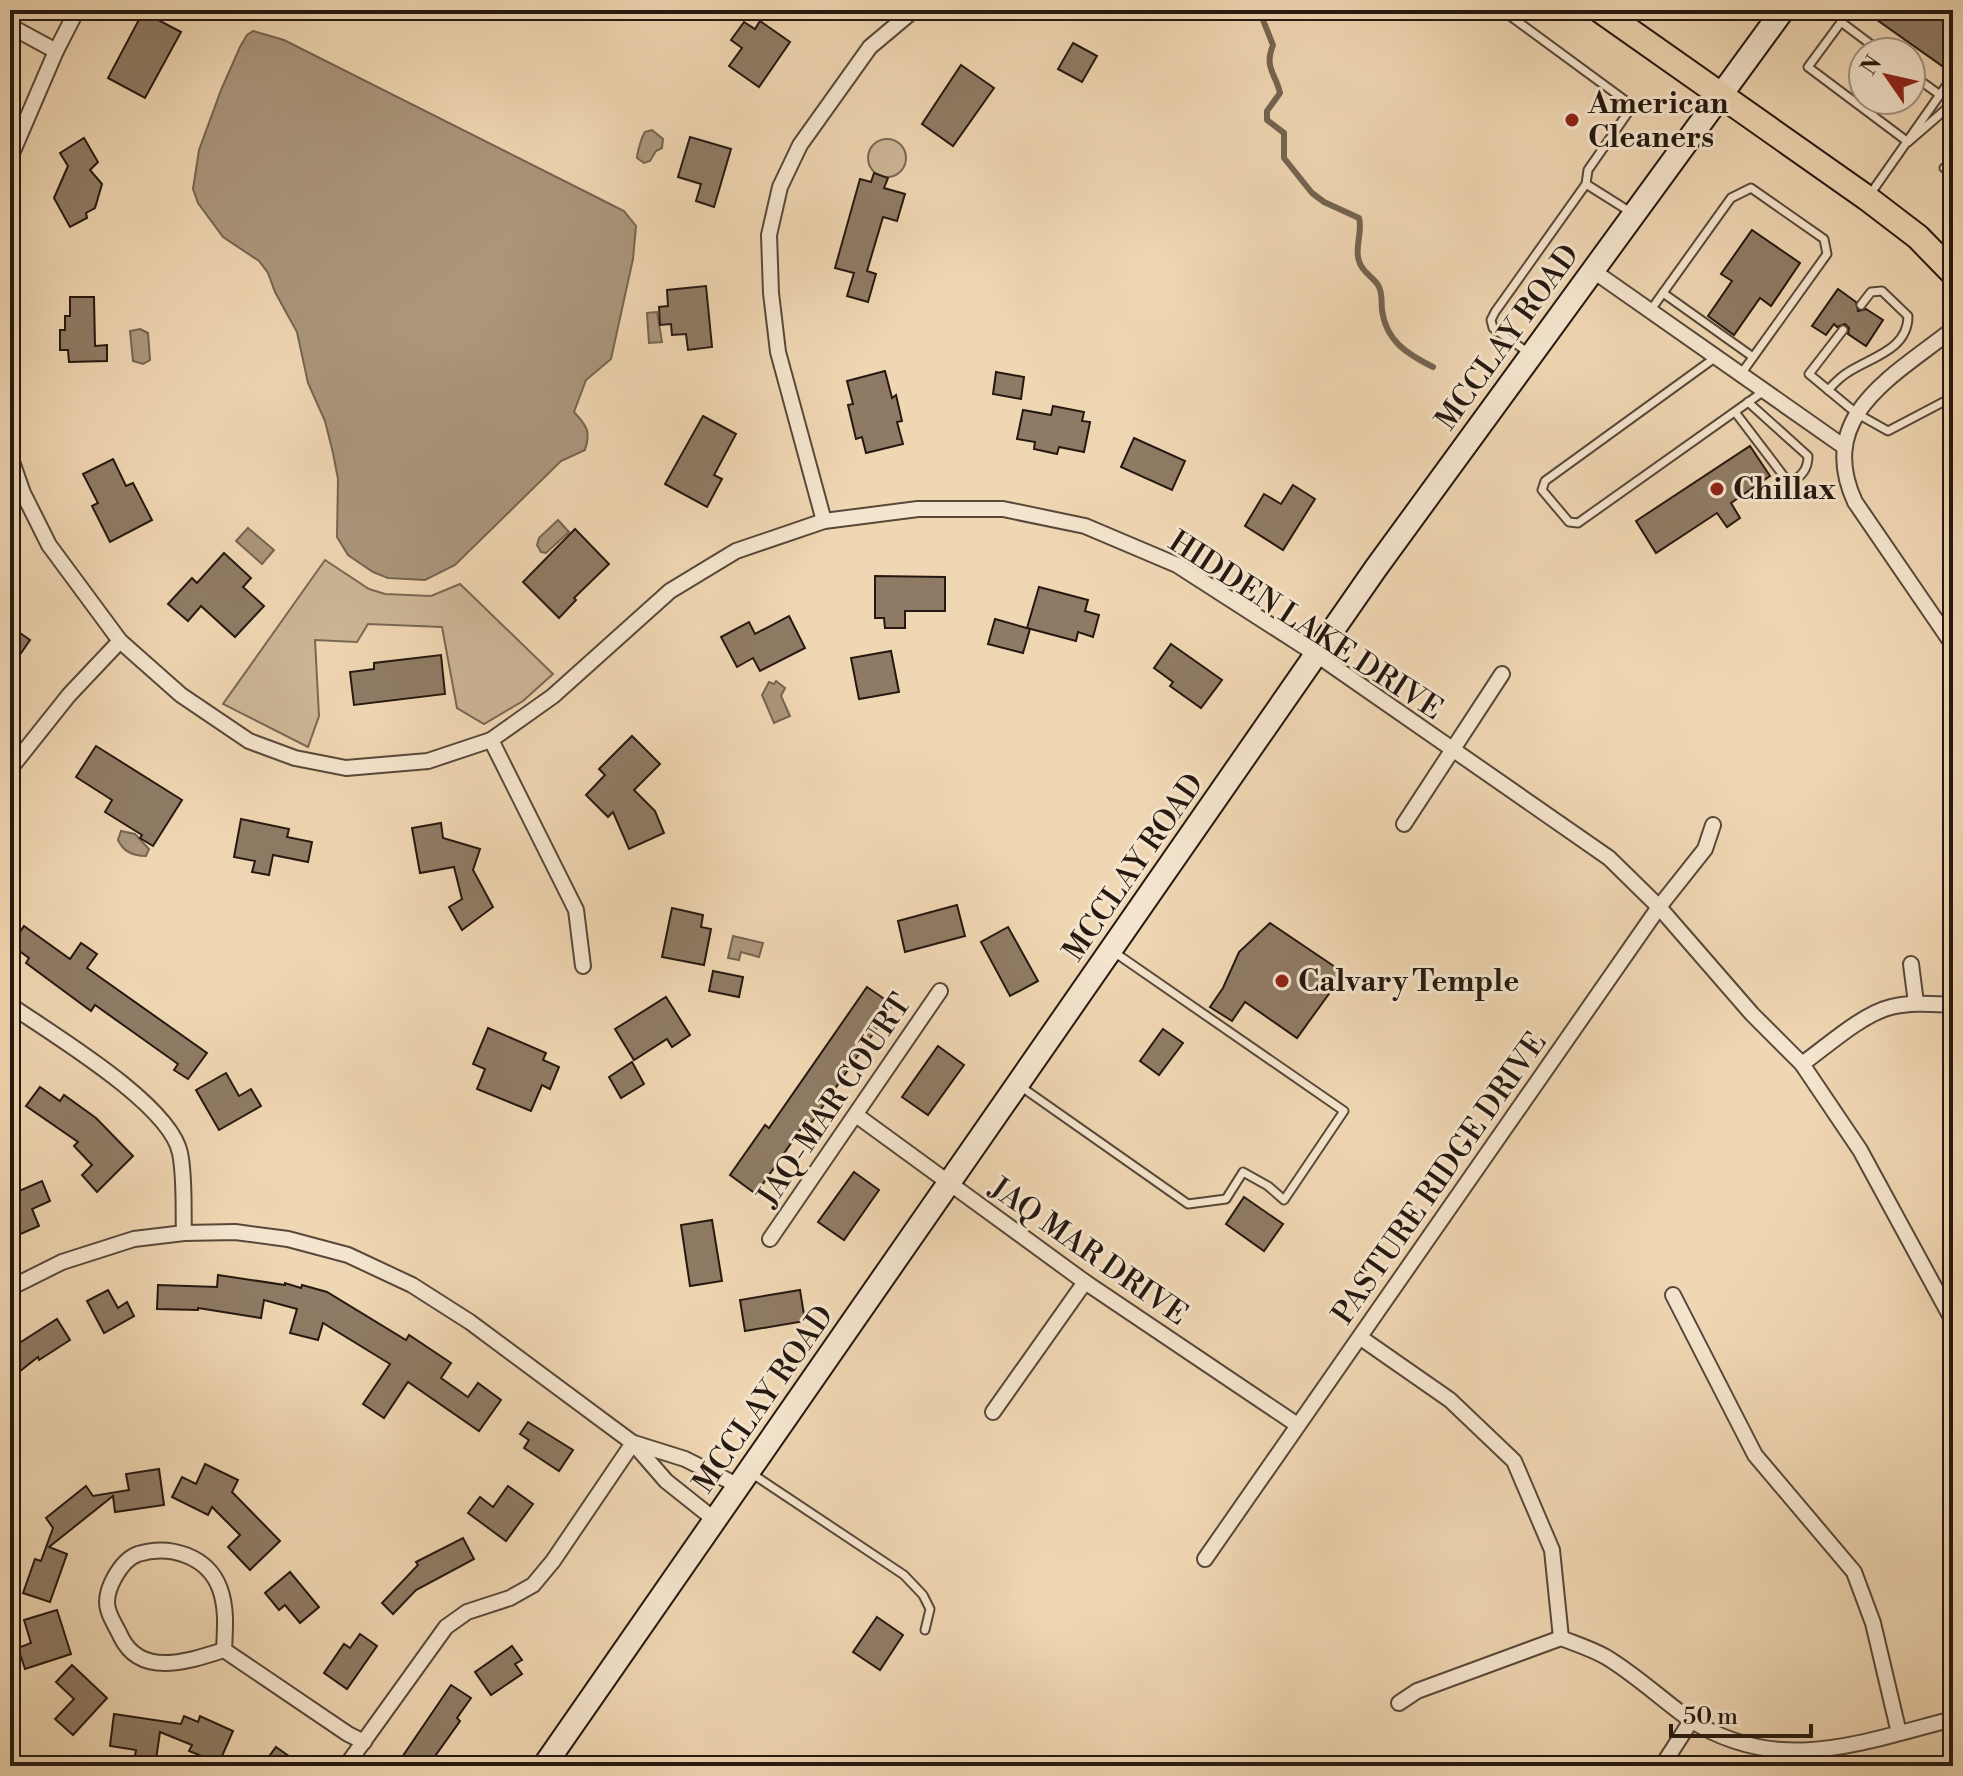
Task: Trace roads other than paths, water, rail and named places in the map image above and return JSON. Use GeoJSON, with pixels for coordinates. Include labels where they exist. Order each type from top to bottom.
{"type":"FeatureCollection","features":[{"type":"Feature","properties":{"kind":"main road"},"geometry":{"type":"LineString","coordinates":[[1600,10],[1867,198],[1918,237],[1953,273]]}},
{"type":"Feature","properties":{"kind":"main road","name":"MCCLAY ROAD"},"geometry":{"type":"LineString","coordinates":[[544,1766],[1317,655],[1531,354],[1778,16]]}},
{"type":"Feature","properties":{"kind":"street"},"geometry":{"type":"LineString","coordinates":[[10,158],[77,10]]}},
{"type":"Feature","properties":{"kind":"street"},"geometry":{"type":"LineString","coordinates":[[824,521],[778,352],[771,293],[769,235],[780,187],[800,145],[870,47],[914,10]]}},
{"type":"Feature","properties":{"kind":"street"},"geometry":{"type":"LineString","coordinates":[[10,26],[56,51]]}},
{"type":"Feature","properties":{"kind":"street"},"geometry":{"type":"LineString","coordinates":[[1592,270],[1843,446]]}},
{"type":"Feature","properties":{"kind":"street"},"geometry":{"type":"LineString","coordinates":[[1953,329],[1882,385],[1856,413],[1843,446],[1842,463],[1845,481],[1855,502],[1953,645]]}},
{"type":"Feature","properties":{"kind":"street","name":"HIDDEN LAKE DRIVE"},"geometry":{"type":"LineString","coordinates":[[10,456],[23,493],[49,545],[120,641],[181,695],[249,741],[295,758],[346,768],[428,761],[491,740],[553,696],[670,591],[736,551],[824,521],[918,509],[1003,509],[1085,526],[1177,565],[1317,655],[1609,858],[1659,907],[1752,1014],[1802,1064],[1860,1150],[1953,1321]]}},
{"type":"Feature","properties":{"kind":"street"},"geometry":{"type":"LineString","coordinates":[[10,769],[69,695],[120,641]]}},
{"type":"Feature","properties":{"kind":"street"},"geometry":{"type":"LineString","coordinates":[[1404,824],[1502,674]]}},
{"type":"Feature","properties":{"kind":"street"},"geometry":{"type":"LineString","coordinates":[[491,740],[576,910],[583,966]]}},
{"type":"Feature","properties":{"kind":"street","name":"PASTURE RIDGE DRIVE"},"geometry":{"type":"LineString","coordinates":[[1205,1559],[1296,1424],[1361,1338],[1659,907],[1705,849],[1713,825]]}},
{"type":"Feature","properties":{"kind":"street"},"geometry":{"type":"LineString","coordinates":[[1911,964],[1916,1003]]}},
{"type":"Feature","properties":{"kind":"street","name":"JAQ-MAR COURT"},"geometry":{"type":"LineString","coordinates":[[770,1239],[940,991]]}},
{"type":"Feature","properties":{"kind":"street"},"geometry":{"type":"LineString","coordinates":[[1802,1064],[1885,1009],[1916,1003],[1953,1005]]}},
{"type":"Feature","properties":{"kind":"street"},"geometry":{"type":"LineString","coordinates":[[10,1005],[145,1100],[166,1122],[180,1151],[184,1233]]}},
{"type":"Feature","properties":{"kind":"street","name":"JAQ MAR DRIVE"},"geometry":{"type":"LineString","coordinates":[[856,1115],[1085,1282],[1296,1424]]}},
{"type":"Feature","properties":{"kind":"street"},"geometry":{"type":"LineString","coordinates":[[10,1288],[62,1262],[134,1239],[184,1233],[235,1232],[275,1237],[348,1255],[412,1285],[470,1322],[633,1443],[666,1481],[715,1520]]}},
{"type":"Feature","properties":{"kind":"street"},"geometry":{"type":"LineString","coordinates":[[993,1412],[1085,1282]]}},
{"type":"Feature","properties":{"kind":"street"},"geometry":{"type":"LineString","coordinates":[[1673,1295],[1755,1455],[1854,1572],[1873,1623],[1899,1733]]}},
{"type":"Feature","properties":{"kind":"street"},"geometry":{"type":"LineString","coordinates":[[1361,1338],[1450,1400],[1514,1461],[1552,1550],[1561,1638]]}},
{"type":"Feature","properties":{"kind":"street"},"geometry":{"type":"LineString","coordinates":[[633,1443],[744,1479]]}},
{"type":"Feature","properties":{"kind":"street"},"geometry":{"type":"LineString","coordinates":[[346,1766],[446,1627],[467,1612],[510,1598],[533,1585],[553,1561],[633,1443]]}},
{"type":"Feature","properties":{"kind":"street"},"geometry":{"type":"LineString","coordinates":[[224,1650],[226,1619],[219,1587],[202,1562],[173,1550],[136,1555],[111,1580],[107,1607],[128,1652],[149,1663],[190,1660],[224,1650],[364,1742]]}},
{"type":"Feature","properties":{"kind":"street"},"geometry":{"type":"LineString","coordinates":[[1399,1703],[1417,1691],[1561,1638],[1605,1657],[1691,1721],[1728,1742],[1775,1754],[1819,1753],[1953,1719]]}},
{"type":"Feature","properties":{"kind":"street"},"geometry":{"type":"LineString","coordinates":[[1662,1766],[1691,1721]]}},
{"type":"Feature","properties":{"kind":"lane"},"geometry":{"type":"LineString","coordinates":[[1502,10],[1630,104],[1629,111],[1588,170],[1586,184],[1491,320],[1493,328],[1531,354]]}},
{"type":"Feature","properties":{"kind":"lane"},"geometry":{"type":"LineString","coordinates":[[1754,10],[1778,16]]}},
{"type":"Feature","properties":{"kind":"lane"},"geometry":{"type":"LineString","coordinates":[[1850,10],[1808,67],[1908,142]]}},
{"type":"Feature","properties":{"kind":"lane"},"geometry":{"type":"LineString","coordinates":[[1841,22],[1860,36]]}},
{"type":"Feature","properties":{"kind":"lane"},"geometry":{"type":"LineString","coordinates":[[1867,198],[1953,76]]}},
{"type":"Feature","properties":{"kind":"lane"},"geometry":{"type":"LineString","coordinates":[[1927,86],[1940,95]]}},
{"type":"Feature","properties":{"kind":"lane"},"geometry":{"type":"LineString","coordinates":[[1908,142],[1945,110],[1953,98]]}},
{"type":"Feature","properties":{"kind":"lane"},"geometry":{"type":"LineString","coordinates":[[1944,168],[1953,174]]}},
{"type":"Feature","properties":{"kind":"lane"},"geometry":{"type":"LineString","coordinates":[[1586,184],[1633,214]]}},
{"type":"Feature","properties":{"kind":"lane"},"geometry":{"type":"LineString","coordinates":[[1650,311],[1731,198],[1751,188],[1824,239],[1827,254],[1741,374]]}},
{"type":"Feature","properties":{"kind":"lane"},"geometry":{"type":"LineString","coordinates":[[1828,390],[1845,374],[1900,342],[1906,333],[1908,316],[1882,291],[1871,292],[1861,305]]}},
{"type":"Feature","properties":{"kind":"lane"},"geometry":{"type":"LineString","coordinates":[[1663,293],[1753,357]]}},
{"type":"Feature","properties":{"kind":"lane"},"geometry":{"type":"LineString","coordinates":[[1843,330],[1809,374],[1856,413],[1888,431],[1947,400],[1953,402]]}},
{"type":"Feature","properties":{"kind":"lane"},"geometry":{"type":"LineString","coordinates":[[1716,357],[1545,481],[1542,490],[1569,522],[1578,523],[1764,391]]}},
{"type":"Feature","properties":{"kind":"lane"},"geometry":{"type":"LineString","coordinates":[[1735,412],[1786,479],[1791,482],[1800,478],[1808,465],[1808,456],[1748,402]]}},
{"type":"Feature","properties":{"kind":"lane"},"geometry":{"type":"LineString","coordinates":[[1018,1085],[1188,1204],[1226,1199],[1243,1172],[1268,1186],[1284,1200],[1344,1111],[1112,951]]}},
{"type":"Feature","properties":{"kind":"lane"},"geometry":{"type":"LineString","coordinates":[[744,1479],[904,1575],[923,1595],[930,1609],[925,1630]]}},
{"type":"Feature","properties":{"kind":"waterway"},"geometry":{"type":"LineString","coordinates":[[1259,10],[1273,45],[1270,65],[1280,93],[1267,111],[1267,120],[1284,133],[1284,158],[1312,193],[1359,218],[1359,261],[1380,288],[1388,330],[1406,351],[1433,367]]}},
{"type":"Feature","properties":{"kind":"place","name":"American Cleaners"},"geometry":{"type":"Point","coordinates":[1572,120]}},
{"type":"Feature","properties":{"kind":"place","name":"Chillax"},"geometry":{"type":"Point","coordinates":[1717,489]}},
{"type":"Feature","properties":{"kind":"place","name":"Calvary Temple"},"geometry":{"type":"Point","coordinates":[1282,981]}}]}
